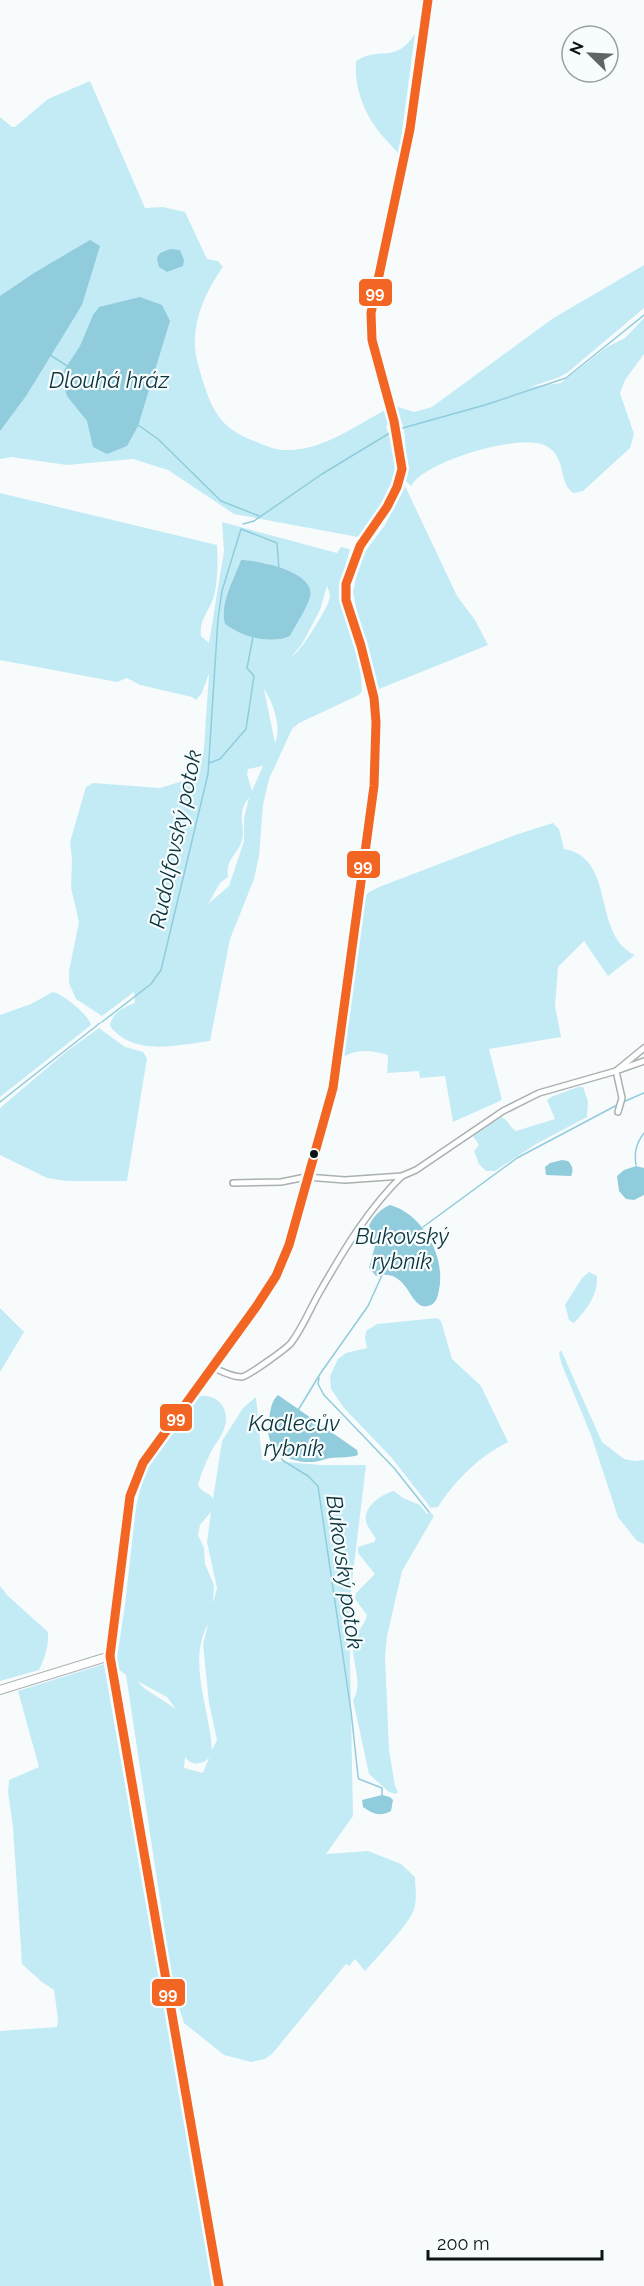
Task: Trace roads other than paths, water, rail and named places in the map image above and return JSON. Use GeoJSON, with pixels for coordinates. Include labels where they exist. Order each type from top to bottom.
{"type":"FeatureCollection","features":[{"type":"Feature","properties":{"kind":"street"},"geometry":{"type":"LineString","coordinates":[[219,2286],[110,1656],[130,1496],[136,1477],[143,1463],[276,1276],[289,1245],[306,1177],[333,1088],[374,786],[376,722],[374,698],[362,646],[346,600],[346,584],[360,546],[387,507],[397,488],[402,469],[394,421],[372,340],[371,313],[410,129],[428,0]]}},
{"type":"Feature","properties":{"kind":"street"},"geometry":{"type":"LineString","coordinates":[[616,1071],[644,1048]]}},
{"type":"Feature","properties":{"kind":"street"},"geometry":{"type":"LineString","coordinates":[[233,1183],[281,1182],[306,1177],[345,1180],[402,1176],[416,1170],[503,1111],[539,1093],[644,1061]]}},
{"type":"Feature","properties":{"kind":"street"},"geometry":{"type":"LineString","coordinates":[[616,1071],[621,1099],[619,1110]]}},
{"type":"Feature","properties":{"kind":"street"},"geometry":{"type":"LineString","coordinates":[[212,1367],[232,1376],[245,1377],[289,1346],[308,1318],[321,1290],[362,1224],[386,1192],[402,1176]]}},
{"type":"Feature","properties":{"kind":"street"},"geometry":{"type":"LineString","coordinates":[[0,1690],[110,1656]]}},
{"type":"Feature","properties":{"kind":"water"},"geometry":{"type":"Polygon","coordinates":[[[90,240],[100,246],[82,305],[26,396],[0,431],[0,296],[90,240]]]}},
{"type":"Feature","properties":{"kind":"water"},"geometry":{"type":"Polygon","coordinates":[[[170,249],[180,250],[184,260],[183,266],[167,272],[159,267],[157,258],[160,253],[170,249]]]}},
{"type":"Feature","properties":{"kind":"water","name":"Dlouhá hráz"},"geometry":{"type":"Polygon","coordinates":[[[140,297],[162,305],[170,321],[138,426],[127,446],[107,454],[93,447],[87,421],[67,396],[61,375],[80,346],[93,315],[99,307],[140,297]]]}},
{"type":"Feature","properties":{"kind":"water"},"geometry":{"type":"Polygon","coordinates":[[[241,560],[260,562],[284,569],[296,574],[310,588],[308,602],[290,636],[265,640],[240,633],[225,624],[226,600],[241,560]]]}},
{"type":"Feature","properties":{"kind":"water"},"geometry":{"type":"Polygon","coordinates":[[[562,1160],[571,1164],[571,1176],[546,1175],[545,1167],[562,1160]]]}},
{"type":"Feature","properties":{"kind":"water"},"geometry":{"type":"Polygon","coordinates":[[[636,1166],[644,1168],[644,1195],[634,1200],[626,1199],[619,1191],[617,1176],[624,1170],[636,1166]]]}},
{"type":"Feature","properties":{"kind":"water","name":"Bukovský rybník"},"geometry":{"type":"Polygon","coordinates":[[[390,1205],[413,1217],[430,1238],[439,1264],[440,1277],[438,1296],[431,1305],[424,1306],[418,1303],[397,1278],[388,1275],[376,1276],[369,1268],[375,1246],[368,1236],[370,1224],[382,1209],[390,1205]]]}},
{"type":"Feature","properties":{"kind":"water","name":"Kadlecův rybník"},"geometry":{"type":"Polygon","coordinates":[[[278,1395],[357,1450],[358,1455],[303,1462],[286,1457],[279,1452],[273,1447],[268,1431],[271,1407],[278,1395]]]}},
{"type":"Feature","properties":{"kind":"water"},"geometry":{"type":"Polygon","coordinates":[[[382,1795],[393,1800],[391,1811],[377,1814],[363,1807],[362,1800],[382,1795]]]}},
{"type":"Feature","properties":{"kind":"waterway","name":"Rudolfovský potok"},"geometry":{"type":"LineString","coordinates":[[399,429],[485,405],[566,378],[644,315]]}},
{"type":"Feature","properties":{"kind":"waterway"},"geometry":{"type":"LineString","coordinates":[[50,355],[69,367]]}},
{"type":"Feature","properties":{"kind":"waterway"},"geometry":{"type":"LineString","coordinates":[[138,425],[158,439],[221,501],[259,516]]}},
{"type":"Feature","properties":{"kind":"waterway","name":"Rudolfovský potok"},"geometry":{"type":"LineString","coordinates":[[243,524],[254,521],[322,474],[393,431]]}},
{"type":"Feature","properties":{"kind":"waterway","name":"Rudolfovský potok"},"geometry":{"type":"LineString","coordinates":[[102,1022],[151,984],[161,970],[208,774],[218,619],[222,591],[241,529],[277,543],[279,569]]}},
{"type":"Feature","properties":{"kind":"waterway"},"geometry":{"type":"LineString","coordinates":[[209,763],[220,759],[246,729],[254,676],[247,668],[253,637]]}},
{"type":"Feature","properties":{"kind":"waterway","name":"Rudolfovský potok"},"geometry":{"type":"LineString","coordinates":[[0,1102],[100,1023]]}},
{"type":"Feature","properties":{"kind":"waterway","name":"Bukovský potok"},"geometry":{"type":"LineString","coordinates":[[623,1102],[644,1093]]}},
{"type":"Feature","properties":{"kind":"waterway","name":"Bukovský potok"},"geometry":{"type":"LineString","coordinates":[[423,1227],[517,1158],[619,1104]]}},
{"type":"Feature","properties":{"kind":"waterway"},"geometry":{"type":"LineString","coordinates":[[636,1165],[636,1148],[644,1133]]}},
{"type":"Feature","properties":{"kind":"waterway","name":"Bukovský potok"},"geometry":{"type":"LineString","coordinates":[[297,1412],[320,1374],[368,1306],[383,1273]]}},
{"type":"Feature","properties":{"kind":"waterway"},"geometry":{"type":"LineString","coordinates":[[319,1378],[318,1384],[324,1395],[394,1468],[429,1512]]}},
{"type":"Feature","properties":{"kind":"waterway","name":"Bukovský potok"},"geometry":{"type":"LineString","coordinates":[[281,1452],[282,1460],[308,1476],[318,1486],[351,1711],[358,1776],[359,1779],[382,1788],[382,1795]]}}]}
